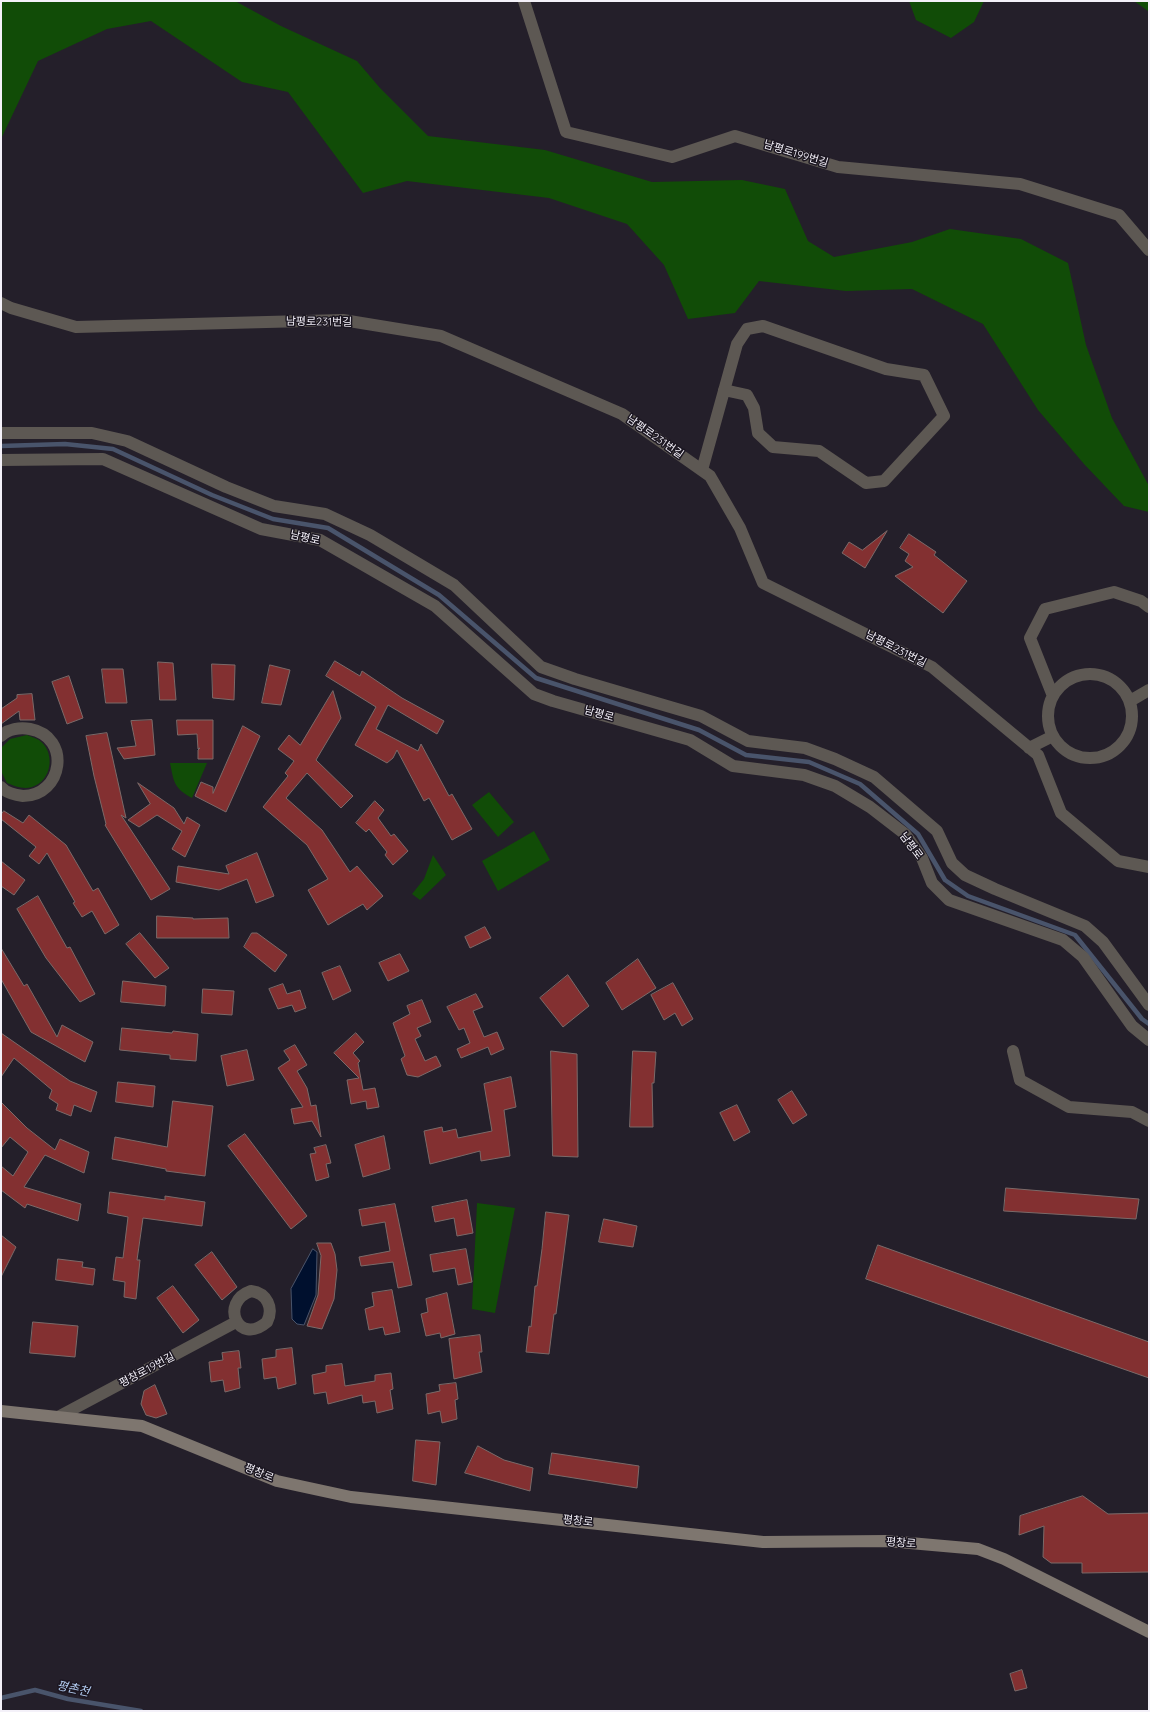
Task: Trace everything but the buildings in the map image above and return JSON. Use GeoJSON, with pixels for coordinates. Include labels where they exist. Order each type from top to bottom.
{"type":"FeatureCollection","features":[{"type":"Feature","properties":{"kind":"street","name":"남평로199번길"},"geometry":{"type":"LineString","coordinates":[[524,1],[566,132],[672,157],[735,136],[838,167],[1020,184],[1119,215],[1149,250]]}},
{"type":"Feature","properties":{"kind":"street","name":"남평로231번길"},"geometry":{"type":"LineString","coordinates":[[1,303],[11,308],[76,327],[343,320],[441,336],[622,414],[710,476],[740,528],[763,583],[932,667],[1038,755],[1061,813],[1118,861],[1149,867]]}},
{"type":"Feature","properties":{"kind":"street"},"geometry":{"type":"LineString","coordinates":[[702,470],[724,390],[737,344],[747,329],[763,326],[886,369],[924,375],[944,416],[884,481],[866,484],[819,451],[773,447],[758,433],[754,408],[747,395],[724,390]]}},
{"type":"Feature","properties":{"kind":"street"},"geometry":{"type":"LineString","coordinates":[[1,433],[92,433],[127,441],[226,487],[274,506],[325,514],[370,535],[454,584],[541,667],[575,679],[701,716],[748,741],[805,748],[835,759],[874,778],[937,831],[952,863],[965,875],[1085,926],[1104,942],[1149,1005]]}},
{"type":"Feature","properties":{"kind":"street","name":"남평로"},"geometry":{"type":"LineString","coordinates":[[1,460],[103,459],[261,529],[320,540],[434,606],[534,694],[553,701],[690,740],[733,766],[804,775],[835,786],[870,807],[905,834],[922,858],[932,883],[949,900],[1063,940],[1082,957],[1132,1026],[1149,1040]]}},
{"type":"Feature","properties":{"kind":"street"},"geometry":{"type":"LineString","coordinates":[[1053,696],[1030,638],[1045,609],[1114,592],[1141,601],[1149,607]]}},
{"type":"Feature","properties":{"kind":"street"},"geometry":{"type":"LineString","coordinates":[[1086,674],[1100,675],[1112,680],[1123,689],[1130,701],[1132,715],[1130,729],[1124,742],[1114,751],[1101,757],[1087,758],[1073,755],[1062,747],[1053,736],[1049,722],[1049,709],[1053,696],[1062,685],[1073,678],[1086,674]]}},
{"type":"Feature","properties":{"kind":"street"},"geometry":{"type":"LineString","coordinates":[[1130,701],[1149,690]]}},
{"type":"Feature","properties":{"kind":"street"},"geometry":{"type":"LineString","coordinates":[[1,787],[16,795],[30,796],[43,790],[55,775],[58,758],[55,745],[39,731],[18,728],[2,734]]}},
{"type":"Feature","properties":{"kind":"street"},"geometry":{"type":"LineString","coordinates":[[1029,748],[1053,736]]}},
{"type":"Feature","properties":{"kind":"street"},"geometry":{"type":"LineString","coordinates":[[1013,1051],[1020,1080],[1069,1106],[1132,1112],[1149,1121]]}},
{"type":"Feature","properties":{"kind":"street","name":"평창로19번길"},"geometry":{"type":"LineString","coordinates":[[58,1417],[236,1322]]}},
{"type":"Feature","properties":{"kind":"street","name":"평창로"},"geometry":{"type":"LineString","coordinates":[[1,1411],[142,1426],[277,1481],[351,1497],[763,1542],[887,1541],[978,1549],[1004,1559],[1149,1632]]}},
{"type":"Feature","properties":{"kind":"green space"},"geometry":{"type":"Polygon","coordinates":[[[1,1],[235,1],[281,26],[357,61],[380,88],[428,136],[545,150],[652,182],[742,180],[785,189],[808,241],[834,257],[912,242],[950,229],[1021,239],[1068,263],[1086,345],[1112,418],[1149,486],[1149,512],[1124,506],[1084,464],[1038,410],[983,324],[912,289],[846,291],[759,281],[735,313],[688,319],[664,265],[627,224],[549,198],[407,181],[363,193],[288,92],[242,82],[151,21],[107,29],[38,61],[1,139],[1,1]]]}},
{"type":"Feature","properties":{"kind":"green space"},"geometry":{"type":"Polygon","coordinates":[[[909,1],[984,1],[974,22],[951,38],[916,20],[909,1]]]}},
{"type":"Feature","properties":{"kind":"green space"},"geometry":{"type":"Polygon","coordinates":[[[1134,1],[1149,1],[1149,11],[1148,11],[1134,1]]]}},
{"type":"Feature","properties":{"kind":"green space"},"geometry":{"type":"Polygon","coordinates":[[[27,735],[39,740],[44,745],[50,759],[44,779],[39,784],[25,788],[7,783],[1,771],[1,748],[10,739],[27,735]]]}},
{"type":"Feature","properties":{"kind":"green space"},"geometry":{"type":"Polygon","coordinates":[[[170,763],[207,763],[192,798],[178,788],[174,780],[170,763]]]}},
{"type":"Feature","properties":{"kind":"green space"},"geometry":{"type":"Polygon","coordinates":[[[489,792],[514,822],[498,837],[472,805],[489,792]]]}},
{"type":"Feature","properties":{"kind":"green space"},"geometry":{"type":"Polygon","coordinates":[[[534,831],[550,860],[498,891],[482,861],[534,831]]]}},
{"type":"Feature","properties":{"kind":"green space"},"geometry":{"type":"Polygon","coordinates":[[[433,855],[446,875],[420,900],[412,894],[424,879],[433,855]]]}},
{"type":"Feature","properties":{"kind":"green space"},"geometry":{"type":"Polygon","coordinates":[[[477,1203],[515,1208],[495,1313],[472,1309],[477,1203]]]}},
{"type":"Feature","properties":{"kind":"water"},"geometry":{"type":"Polygon","coordinates":[[[313,1249],[317,1252],[316,1295],[304,1325],[297,1324],[292,1319],[291,1289],[313,1249]]]}},
{"type":"Feature","properties":{"kind":"waterway"},"geometry":{"type":"LineString","coordinates":[[1,446],[65,444],[113,449],[212,495],[273,519],[328,528],[439,595],[536,678],[699,730],[746,755],[809,762],[860,784],[918,834],[945,880],[968,896],[1075,935],[1142,1019],[1149,1024]]}},
{"type":"Feature","properties":{"kind":"waterway","name":"평촌천"},"geometry":{"type":"LineString","coordinates":[[1,1698],[35,1690],[68,1699],[141,1711]]}}]}
